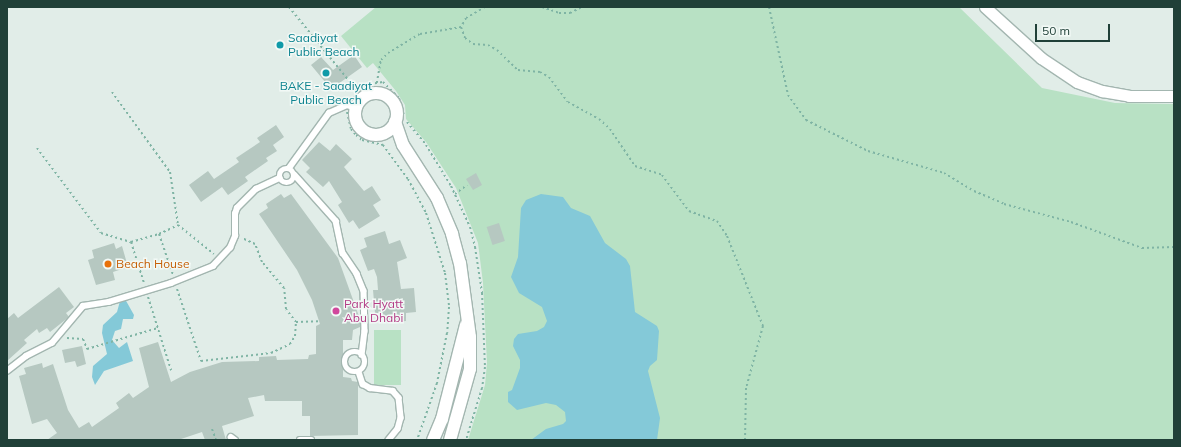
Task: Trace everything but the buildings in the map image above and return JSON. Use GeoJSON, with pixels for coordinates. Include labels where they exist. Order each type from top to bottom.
{"type":"FeatureCollection","features":[{"type":"Feature","properties":{"kind":"street"},"geometry":{"type":"LineString","coordinates":[[985,7],[1041,58],[1077,82],[1102,91],[1129,96],[1174,96]]}},
{"type":"Feature","properties":{"kind":"street"},"geometry":{"type":"LineString","coordinates":[[381,134],[391,129],[395,122],[397,113],[392,101],[381,94],[375,94],[363,98],[351,107],[356,121],[363,131],[392,137],[403,145]]}},
{"type":"Feature","properties":{"kind":"street"},"geometry":{"type":"LineString","coordinates":[[395,122],[403,145],[428,180],[452,234],[460,263],[470,337],[470,369],[450,440],[434,437],[442,419],[467,322]]}},
{"type":"Feature","properties":{"kind":"lane"},"geometry":{"type":"LineString","coordinates":[[7,371],[60,336],[77,311],[83,306],[109,302],[203,272],[221,259],[230,248],[235,236],[235,214],[238,208],[256,190],[280,178],[282,171],[289,168],[329,113],[351,107]]}},
{"type":"Feature","properties":{"kind":"lane"},"geometry":{"type":"LineString","coordinates":[[289,168],[336,221],[343,253],[357,274],[364,291],[365,331],[362,355],[365,362],[359,372],[363,384],[370,388],[393,391],[399,398],[401,418],[398,429],[389,440]]}},
{"type":"Feature","properties":{"kind":"lane"},"geometry":{"type":"LineString","coordinates":[[280,178],[287,184],[291,182],[295,175]]}},
{"type":"Feature","properties":{"kind":"lane"},"geometry":{"type":"LineString","coordinates":[[359,372],[350,372],[345,361],[350,353],[362,355]]}},
{"type":"Feature","properties":{"kind":"lane"},"geometry":{"type":"LineString","coordinates":[[300,440],[311,440]]}},
{"type":"Feature","properties":{"kind":"path"},"geometry":{"type":"LineString","coordinates":[[289,7],[328,53],[358,92]]}},
{"type":"Feature","properties":{"kind":"path"},"geometry":{"type":"LineString","coordinates":[[485,7],[466,18],[461,27],[465,38],[473,44],[488,45],[497,50],[518,70],[540,72],[549,77],[568,102],[599,119],[610,129],[635,166],[662,175],[689,211],[717,221],[727,236],[763,326],[762,335],[746,388],[745,440]]}},
{"type":"Feature","properties":{"kind":"path"},"geometry":{"type":"LineString","coordinates":[[542,7],[560,13],[570,13],[582,7]]}},
{"type":"Feature","properties":{"kind":"path"},"geometry":{"type":"LineString","coordinates":[[769,7],[788,95],[806,120],[868,151],[944,173],[974,191],[1004,204],[1071,222],[1142,248],[1174,247]]}},
{"type":"Feature","properties":{"kind":"path"},"geometry":{"type":"LineString","coordinates":[[375,94],[379,81],[381,60],[400,45],[425,33],[461,27]]}},
{"type":"Feature","properties":{"kind":"path"},"geometry":{"type":"LineString","coordinates":[[379,81],[358,92],[351,107],[351,129],[362,140],[383,145],[411,185],[432,228],[445,273],[449,307],[447,333],[436,388],[417,440]]}},
{"type":"Feature","properties":{"kind":"path"},"geometry":{"type":"LineString","coordinates":[[112,92],[170,172],[178,224],[197,243],[221,259]]}},
{"type":"Feature","properties":{"kind":"path"},"geometry":{"type":"LineString","coordinates":[[37,148],[95,226]]}},
{"type":"Feature","properties":{"kind":"path"},"geometry":{"type":"LineString","coordinates":[[455,194],[467,185]]}},
{"type":"Feature","properties":{"kind":"path"},"geometry":{"type":"LineString","coordinates":[[131,242],[159,234],[178,224]]}},
{"type":"Feature","properties":{"kind":"path"},"geometry":{"type":"LineString","coordinates":[[159,234],[201,361],[271,353],[285,349],[295,336],[296,322],[286,309],[281,282],[266,267],[255,244],[235,236]]}},
{"type":"Feature","properties":{"kind":"path"},"geometry":{"type":"LineString","coordinates":[[296,322],[319,321]]}},
{"type":"Feature","properties":{"kind":"path"},"geometry":{"type":"LineString","coordinates":[[60,336],[83,340],[87,349],[117,342],[158,328]]}},
{"type":"Feature","properties":{"kind":"path"},"geometry":{"type":"LineString","coordinates":[[212,429],[216,440]]}},
{"type":"Feature","properties":{"kind":"green space"},"geometry":{"type":"Polygon","coordinates":[[[376,7],[959,7],[1042,88],[1115,103],[1174,104],[1174,440],[468,440],[485,385],[487,363],[483,283],[478,243],[456,188],[426,142],[406,119],[405,105],[396,91],[373,63],[367,68],[341,36],[376,7]]]}},
{"type":"Feature","properties":{"kind":"green space"},"geometry":{"type":"Polygon","coordinates":[[[374,330],[401,330],[401,385],[374,385],[374,330]]]}},
{"type":"Feature","properties":{"kind":"water"},"geometry":{"type":"Polygon","coordinates":[[[541,194],[563,197],[571,208],[590,216],[605,243],[626,259],[630,266],[635,312],[657,326],[659,331],[657,360],[650,366],[648,371],[660,418],[657,440],[531,440],[546,429],[563,424],[566,421],[565,412],[556,405],[546,403],[517,410],[508,402],[508,392],[512,390],[520,368],[520,360],[513,346],[514,339],[518,334],[537,331],[544,327],[547,321],[542,307],[519,293],[511,277],[518,257],[521,208],[526,200],[541,194]]]}},
{"type":"Feature","properties":{"kind":"water"},"geometry":{"type":"Polygon","coordinates":[[[125,299],[134,315],[133,319],[123,319],[121,329],[115,331],[112,340],[119,348],[127,342],[133,361],[104,371],[95,385],[92,377],[93,366],[107,354],[102,333],[103,325],[117,312],[120,301],[125,299]]]}},
{"type":"Feature","properties":{"kind":"place","name":"Saadiyat Public Beach"},"geometry":{"type":"Point","coordinates":[280,45]}},
{"type":"Feature","properties":{"kind":"place","name":"BAKE - Saadiyat Public Beach"},"geometry":{"type":"Point","coordinates":[326,73]}},
{"type":"Feature","properties":{"kind":"place","name":"Beach House"},"geometry":{"type":"Point","coordinates":[108,264]}},
{"type":"Feature","properties":{"kind":"place","name":"Park Hyatt Abu Dhabi"},"geometry":{"type":"Point","coordinates":[336,311]}}]}
